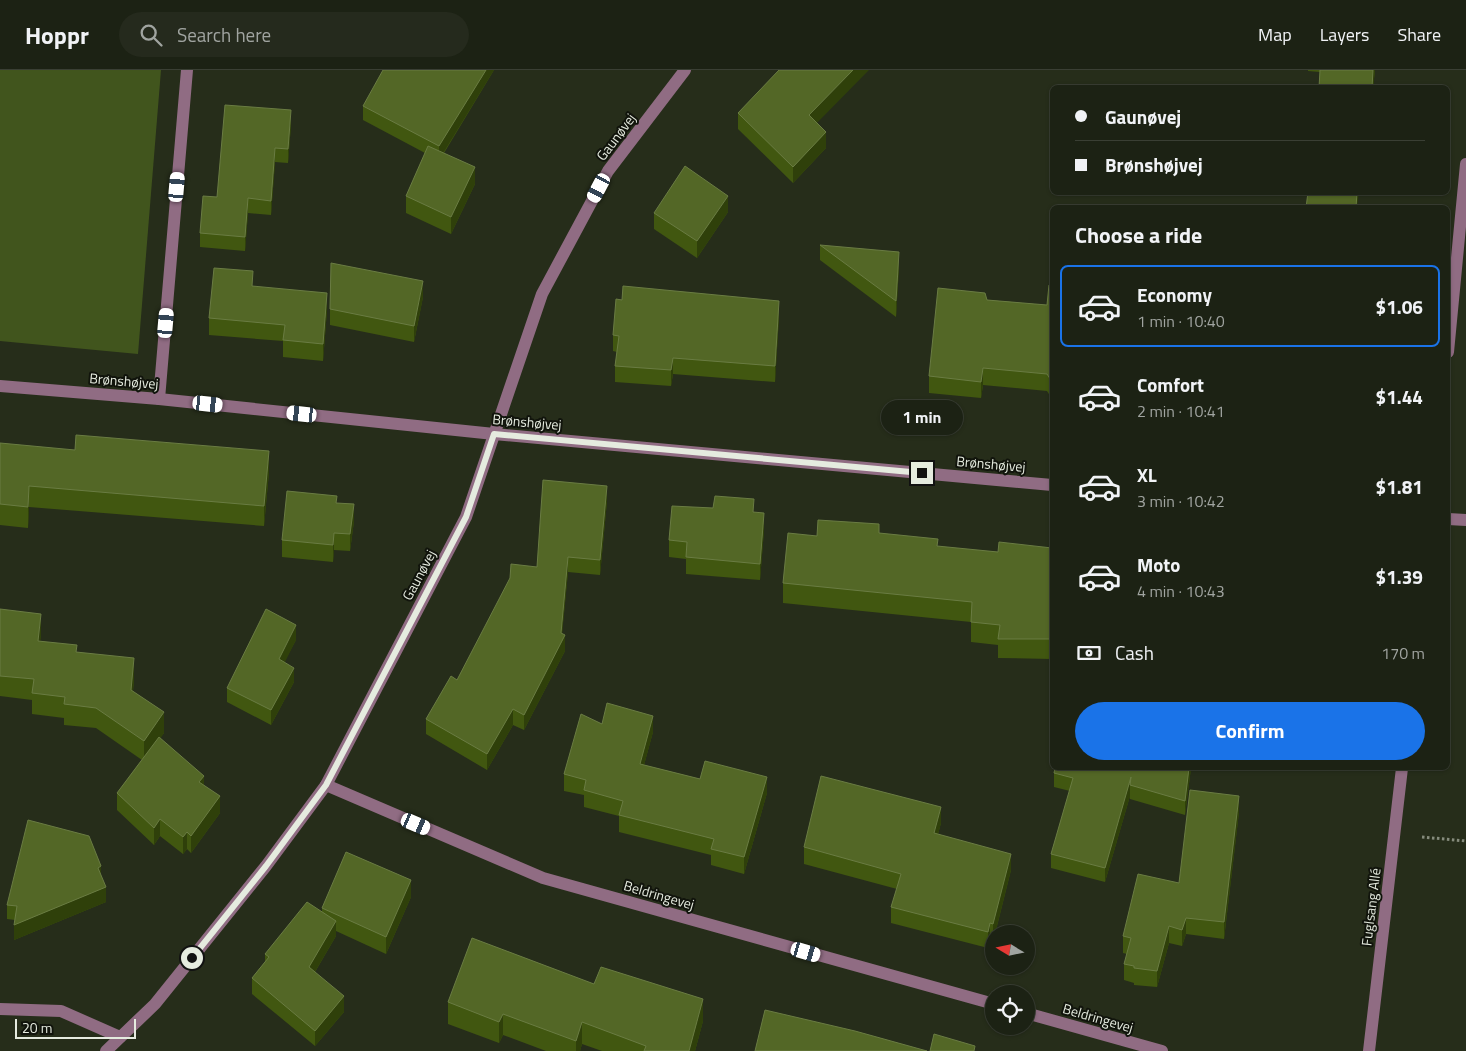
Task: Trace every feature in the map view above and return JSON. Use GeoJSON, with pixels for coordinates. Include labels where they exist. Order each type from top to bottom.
{"type":"FeatureCollection","features":[{"type":"Feature","properties":{"kind":"street"},"geometry":{"type":"LineString","coordinates":[[159,399],[187,70]]}},
{"type":"Feature","properties":{"kind":"street","name":"Gaunøvej"},"geometry":{"type":"LineString","coordinates":[[106,1051],[161,996],[266,866],[326,785],[466,517],[542,294],[608,171],[685,70]]}},
{"type":"Feature","properties":{"kind":"street"},"geometry":{"type":"LineString","coordinates":[[1450,331],[1466,164]]}},
{"type":"Feature","properties":{"kind":"street","name":"Brønshøjvej"},"geometry":{"type":"LineString","coordinates":[[0,386],[159,399],[494,434],[1050,485]]}},
{"type":"Feature","properties":{"kind":"street"},"geometry":{"type":"LineString","coordinates":[[1450,519],[1466,520]]}},
{"type":"Feature","properties":{"kind":"street","name":"Fuglsang Allé"},"geometry":{"type":"LineString","coordinates":[[1369,1051],[1402,770]]}},
{"type":"Feature","properties":{"kind":"street","name":"Beldringevej"},"geometry":{"type":"LineString","coordinates":[[326,785],[543,878],[985,1001]]}},
{"type":"Feature","properties":{"kind":"street"},"geometry":{"type":"LineString","coordinates":[[0,1009],[61,1012],[120,1037]]}},
{"type":"Feature","properties":{"kind":"street","name":"Beldringevej"},"geometry":{"type":"LineString","coordinates":[[1035,1016],[1162,1051]]}},
{"type":"Feature","properties":{"kind":"path"},"geometry":{"type":"LineString","coordinates":[[1394,835],[1466,841]]}},
{"type":"Feature","properties":{"kind":"green space"},"geometry":{"type":"Polygon","coordinates":[[[0,70],[161,70],[138,354],[0,341],[0,70]]]}},
{"type":"Feature","properties":{"kind":"building"},"geometry":{"type":"Polygon","coordinates":[[[383,70],[486,70],[439,146],[363,106],[383,70]]]}},
{"type":"Feature","properties":{"kind":"building"},"geometry":{"type":"Polygon","coordinates":[[[779,70],[853,70],[809,115],[826,132],[793,167],[738,113],[779,70]]]}},
{"type":"Feature","properties":{"kind":"building"},"geometry":{"type":"Polygon","coordinates":[[[1320,70],[1373,70],[1372,85],[1319,85],[1320,70]]]}},
{"type":"Feature","properties":{"kind":"building"},"geometry":{"type":"Polygon","coordinates":[[[225,105],[291,110],[288,149],[275,148],[271,201],[248,198],[245,237],[200,233],[203,196],[217,197],[225,105]]]}},
{"type":"Feature","properties":{"kind":"building"},"geometry":{"type":"Polygon","coordinates":[[[428,146],[475,167],[451,217],[406,196],[428,146]]]}},
{"type":"Feature","properties":{"kind":"building"},"geometry":{"type":"Polygon","coordinates":[[[685,166],[728,196],[697,241],[654,213],[685,166]]]}},
{"type":"Feature","properties":{"kind":"building"},"geometry":{"type":"Polygon","coordinates":[[[1308,195],[1357,195],[1356,205],[1306,205],[1308,195]]]}},
{"type":"Feature","properties":{"kind":"building"},"geometry":{"type":"Polygon","coordinates":[[[820,245],[899,252],[896,301],[820,245]]]}},
{"type":"Feature","properties":{"kind":"building"},"geometry":{"type":"Polygon","coordinates":[[[331,263],[423,281],[414,326],[330,309],[331,263]]]}},
{"type":"Feature","properties":{"kind":"building"},"geometry":{"type":"Polygon","coordinates":[[[214,268],[253,271],[252,286],[327,293],[323,344],[283,340],[285,325],[209,318],[214,268]]]}},
{"type":"Feature","properties":{"kind":"building"},"geometry":{"type":"Polygon","coordinates":[[[1049,285],[1050,379],[1047,374],[983,368],[981,382],[929,376],[938,288],[985,293],[987,300],[1047,305],[1049,285]]]}},
{"type":"Feature","properties":{"kind":"building"},"geometry":{"type":"Polygon","coordinates":[[[623,286],[779,301],[775,366],[673,358],[671,370],[615,366],[619,336],[613,335],[616,299],[622,300],[623,286]]]}},
{"type":"Feature","properties":{"kind":"building"},"geometry":{"type":"Polygon","coordinates":[[[76,435],[269,451],[264,506],[29,486],[28,507],[0,504],[0,443],[75,450],[76,435]]]}},
{"type":"Feature","properties":{"kind":"building"},"geometry":{"type":"Polygon","coordinates":[[[543,480],[607,486],[600,560],[568,557],[561,633],[565,635],[524,715],[513,709],[487,754],[426,719],[451,676],[457,680],[510,578],[511,564],[537,567],[543,480]]]}},
{"type":"Feature","properties":{"kind":"building"},"geometry":{"type":"Polygon","coordinates":[[[287,491],[337,496],[336,503],[354,504],[350,534],[334,533],[333,545],[282,540],[287,491]]]}},
{"type":"Feature","properties":{"kind":"building"},"geometry":{"type":"Polygon","coordinates":[[[715,496],[754,499],[753,512],[764,513],[760,564],[686,557],[687,542],[669,540],[672,506],[713,508],[715,496]]]}},
{"type":"Feature","properties":{"kind":"building"},"geometry":{"type":"Polygon","coordinates":[[[818,520],[879,524],[879,533],[938,539],[937,546],[998,552],[999,542],[1050,548],[1050,639],[998,639],[1000,625],[971,622],[972,602],[783,583],[788,533],[817,536],[818,520]]]}},
{"type":"Feature","properties":{"kind":"building"},"geometry":{"type":"Polygon","coordinates":[[[0,609],[41,614],[38,641],[77,645],[76,652],[134,658],[131,690],[164,712],[144,741],[96,708],[64,704],[65,697],[32,693],[34,679],[0,676],[0,609]]]}},
{"type":"Feature","properties":{"kind":"building"},"geometry":{"type":"Polygon","coordinates":[[[266,609],[296,625],[279,659],[294,668],[271,710],[227,688],[266,609]]]}},
{"type":"Feature","properties":{"kind":"building"},"geometry":{"type":"Polygon","coordinates":[[[607,703],[653,716],[640,764],[700,779],[705,761],[767,777],[744,857],[711,849],[714,839],[619,815],[623,801],[584,790],[586,780],[564,774],[581,714],[602,724],[607,703]]]}},
{"type":"Feature","properties":{"kind":"building"},"geometry":{"type":"Polygon","coordinates":[[[159,737],[204,776],[199,782],[220,796],[191,836],[187,832],[183,837],[160,819],[154,828],[117,793],[159,737]]]}},
{"type":"Feature","properties":{"kind":"building"},"geometry":{"type":"Polygon","coordinates":[[[1055,770],[1189,770],[1185,801],[1130,785],[1131,777],[1105,868],[1051,854],[1073,778],[1054,773],[1055,770]]]}},
{"type":"Feature","properties":{"kind":"building"},"geometry":{"type":"Polygon","coordinates":[[[821,776],[941,807],[934,833],[1011,854],[993,924],[985,925],[985,931],[891,907],[901,874],[804,847],[821,776]]]}},
{"type":"Feature","properties":{"kind":"building"},"geometry":{"type":"Polygon","coordinates":[[[1190,790],[1239,796],[1224,922],[1186,918],[1182,930],[1169,926],[1157,971],[1134,968],[1134,966],[1124,964],[1131,938],[1123,936],[1138,874],[1179,883],[1190,790]]]}},
{"type":"Feature","properties":{"kind":"building"},"geometry":{"type":"Polygon","coordinates":[[[28,820],[89,836],[101,866],[98,868],[106,887],[14,925],[17,906],[7,905],[28,820]]]}},
{"type":"Feature","properties":{"kind":"building"},"geometry":{"type":"Polygon","coordinates":[[[346,852],[411,880],[386,937],[322,908],[346,852]]]}},
{"type":"Feature","properties":{"kind":"building"},"geometry":{"type":"Polygon","coordinates":[[[307,902],[336,921],[309,967],[344,996],[315,1031],[252,978],[269,957],[265,954],[307,902]]]}},
{"type":"Feature","properties":{"kind":"building"},"geometry":{"type":"Polygon","coordinates":[[[472,938],[594,984],[601,967],[703,999],[689,1051],[644,1051],[646,1046],[582,1022],[576,1041],[503,1014],[499,1022],[448,1002],[472,938]]]}},
{"type":"Feature","properties":{"kind":"building"},"geometry":{"type":"Polygon","coordinates":[[[765,1010],[855,1031],[927,1051],[755,1051],[765,1010]]]}},
{"type":"Feature","properties":{"kind":"building"},"geometry":{"type":"Polygon","coordinates":[[[934,1034],[975,1046],[974,1051],[930,1051],[934,1034]]]}},
{"type":"Feature","properties":{"kind":"route"},"geometry":{"type":"LineString","coordinates":[[192,958],[266,866],[326,785],[466,517],[494,434],[922,473]]}}]}
